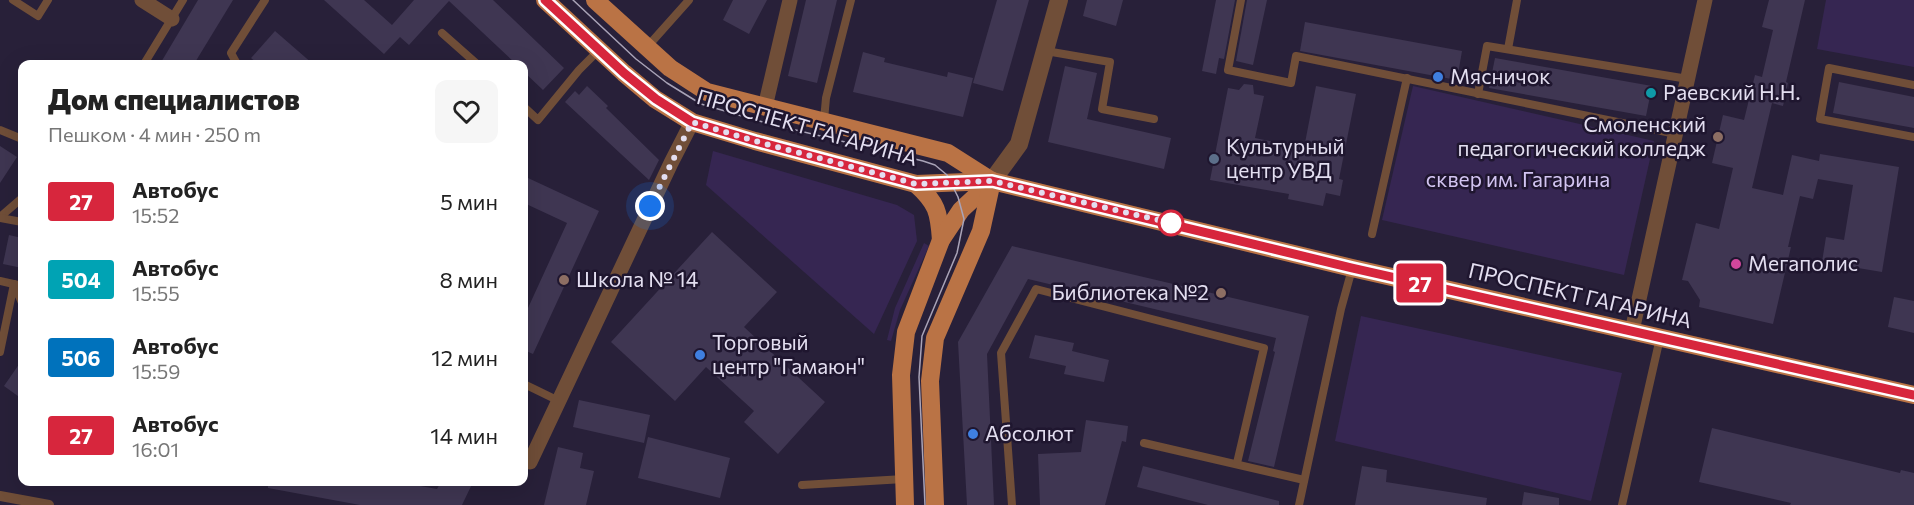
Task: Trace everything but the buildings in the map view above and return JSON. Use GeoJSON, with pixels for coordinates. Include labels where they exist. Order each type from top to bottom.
{"type":"FeatureCollection","features":[{"type":"Feature","properties":{"kind":"main road","name":"ПРОСПЕКТ ГАГАРИНА"},"geometry":{"type":"LineString","coordinates":[[545,0],[656,99],[692,122],[755,141],[916,184],[992,181],[1352,268],[1914,395]]}},
{"type":"Feature","properties":{"kind":"main road","name":"ПРОСПЕКТ ГАГАРИНА"},"geometry":{"type":"LineString","coordinates":[[595,0],[670,68],[707,92],[948,153],[992,181]]}},
{"type":"Feature","properties":{"kind":"main road"},"geometry":{"type":"LineString","coordinates":[[905,505],[901,375],[906,332],[941,240],[961,210],[992,181]]}},
{"type":"Feature","properties":{"kind":"main road"},"geometry":{"type":"LineString","coordinates":[[935,505],[930,381],[935,338],[981,231],[992,181]]}},
{"type":"Feature","properties":{"kind":"main road"},"geometry":{"type":"LineString","coordinates":[[916,184],[930,197],[939,217],[941,240]]}},
{"type":"Feature","properties":{"kind":"street"},"geometry":{"type":"LineString","coordinates":[[141,0],[172,19]]}},
{"type":"Feature","properties":{"kind":"street"},"geometry":{"type":"LineString","coordinates":[[765,107],[790,0]]}},
{"type":"Feature","properties":{"kind":"street"},"geometry":{"type":"LineString","coordinates":[[992,181],[1019,144],[1059,0]]}},
{"type":"Feature","properties":{"kind":"street"},"geometry":{"type":"LineString","coordinates":[[1632,331],[1705,0]]}},
{"type":"Feature","properties":{"kind":"street"},"geometry":{"type":"LineString","coordinates":[[530,462],[692,122]]}},
{"type":"Feature","properties":{"kind":"street"},"geometry":{"type":"LineString","coordinates":[[0,496],[49,505]]}},
{"type":"Feature","properties":{"kind":"lane"},"geometry":{"type":"LineString","coordinates":[[13,0],[38,16],[48,0]]}},
{"type":"Feature","properties":{"kind":"lane"},"geometry":{"type":"LineString","coordinates":[[146,60],[183,0]]}},
{"type":"Feature","properties":{"kind":"lane"},"geometry":{"type":"LineString","coordinates":[[235,60],[231,53],[266,0]]}},
{"type":"Feature","properties":{"kind":"lane"},"geometry":{"type":"LineString","coordinates":[[646,48],[689,0]]}},
{"type":"Feature","properties":{"kind":"lane"},"geometry":{"type":"LineString","coordinates":[[824,122],[826,98],[851,0]]}},
{"type":"Feature","properties":{"kind":"lane"},"geometry":{"type":"LineString","coordinates":[[1241,0],[1228,70],[1291,83],[1296,56],[1676,134]]}},
{"type":"Feature","properties":{"kind":"lane"},"geometry":{"type":"LineString","coordinates":[[1508,49],[1517,0]]}},
{"type":"Feature","properties":{"kind":"lane"},"geometry":{"type":"LineString","coordinates":[[442,33],[472,60]]}},
{"type":"Feature","properties":{"kind":"lane"},"geometry":{"type":"LineString","coordinates":[[1478,94],[1486,46],[1688,79]]}},
{"type":"Feature","properties":{"kind":"lane"},"geometry":{"type":"LineString","coordinates":[[528,111],[538,120],[579,70],[599,50]]}},
{"type":"Feature","properties":{"kind":"lane"},"geometry":{"type":"LineString","coordinates":[[1045,50],[1110,63],[1102,109],[1154,118]]}},
{"type":"Feature","properties":{"kind":"lane"},"geometry":{"type":"LineString","coordinates":[[1914,85],[1829,68],[1820,119],[1914,137]]}},
{"type":"Feature","properties":{"kind":"lane"},"geometry":{"type":"LineString","coordinates":[[1372,234],[1407,78]]}},
{"type":"Feature","properties":{"kind":"lane"},"geometry":{"type":"LineString","coordinates":[[0,130],[18,137]]}},
{"type":"Feature","properties":{"kind":"lane"},"geometry":{"type":"LineString","coordinates":[[0,217],[18,201]]}},
{"type":"Feature","properties":{"kind":"lane"},"geometry":{"type":"LineString","coordinates":[[0,217],[18,221]]}},
{"type":"Feature","properties":{"kind":"lane"},"geometry":{"type":"LineString","coordinates":[[1299,505],[1352,268]]}},
{"type":"Feature","properties":{"kind":"lane"},"geometry":{"type":"LineString","coordinates":[[0,281],[18,285]]}},
{"type":"Feature","properties":{"kind":"lane"},"geometry":{"type":"LineString","coordinates":[[14,284],[18,294]]}},
{"type":"Feature","properties":{"kind":"lane"},"geometry":{"type":"LineString","coordinates":[[0,352],[14,284]]}},
{"type":"Feature","properties":{"kind":"lane"},"geometry":{"type":"LineString","coordinates":[[1012,505],[1001,353],[1036,290],[1264,348],[1237,463]]}},
{"type":"Feature","properties":{"kind":"lane"},"geometry":{"type":"LineString","coordinates":[[1622,505],[1660,337]]}},
{"type":"Feature","properties":{"kind":"lane"},"geometry":{"type":"LineString","coordinates":[[528,386],[559,401]]}},
{"type":"Feature","properties":{"kind":"lane"},"geometry":{"type":"LineString","coordinates":[[1144,443],[1304,480]]}},
{"type":"Feature","properties":{"kind":"lane"},"geometry":{"type":"LineString","coordinates":[[802,485],[904,479]]}},
{"type":"Feature","properties":{"kind":"green space"},"geometry":{"type":"Polygon","coordinates":[[[1826,0],[1914,0],[1914,67],[1817,49],[1826,0]]]}},
{"type":"Feature","properties":{"kind":"green space","name":"сквер им. Гагарина"},"geometry":{"type":"Polygon","coordinates":[[[1413,86],[1654,141],[1624,275],[1382,220],[1413,86]]]}},
{"type":"Feature","properties":{"kind":"green space"},"geometry":{"type":"Polygon","coordinates":[[[713,151],[897,205],[914,215],[917,241],[874,334],[706,185],[713,151]]]}},
{"type":"Feature","properties":{"kind":"green space"},"geometry":{"type":"Polygon","coordinates":[[[924,243],[929,246],[900,310],[891,341],[887,340],[895,308],[924,243]]]}},
{"type":"Feature","properties":{"kind":"green space"},"geometry":{"type":"Polygon","coordinates":[[[1361,316],[1622,373],[1591,501],[1335,441],[1361,316]]]}},
{"type":"Feature","properties":{"kind":"tram line"},"geometry":{"type":"LineString","coordinates":[[573,0],[636,59],[667,83],[701,104],[759,121],[923,161],[935,165],[947,175],[958,197],[964,219],[957,253],[922,336],[919,377],[925,505]]}},
{"type":"Feature","properties":{"kind":"bus line","name":"27"},"geometry":{"type":"LineString","coordinates":[[545,0],[624,73],[656,99],[692,122],[755,141],[916,184],[992,181],[1352,268],[1914,395]]}},
{"type":"Feature","properties":{"kind":"place","name":"Мясничок"},"geometry":{"type":"Point","coordinates":[1438,77]}},
{"type":"Feature","properties":{"kind":"place","name":"Раевский Н.Н."},"geometry":{"type":"Point","coordinates":[1651,93]}},
{"type":"Feature","properties":{"kind":"place","name":"Смоленский педагогический колледж"},"geometry":{"type":"Point","coordinates":[1718,137]}},
{"type":"Feature","properties":{"kind":"place","name":"Культурный центр УВД"},"geometry":{"type":"Point","coordinates":[1214,159]}},
{"type":"Feature","properties":{"kind":"place","name":"Мегаполис"},"geometry":{"type":"Point","coordinates":[1736,264]}},
{"type":"Feature","properties":{"kind":"place","name":"Школа № 14"},"geometry":{"type":"Point","coordinates":[564,280]}},
{"type":"Feature","properties":{"kind":"place","name":"Библиотека №2"},"geometry":{"type":"Point","coordinates":[1221,293]}},
{"type":"Feature","properties":{"kind":"place","name":"Торговый центр \"Гамаюн\""},"geometry":{"type":"Point","coordinates":[700,355]}},
{"type":"Feature","properties":{"kind":"place","name":"Абсолют"},"geometry":{"type":"Point","coordinates":[973,434]}},
{"type":"Feature","properties":{"kind":"route"},"geometry":{"type":"LineString","coordinates":[[650,206],[692,122],[916,184],[992,181],[1171,223]]}}]}
